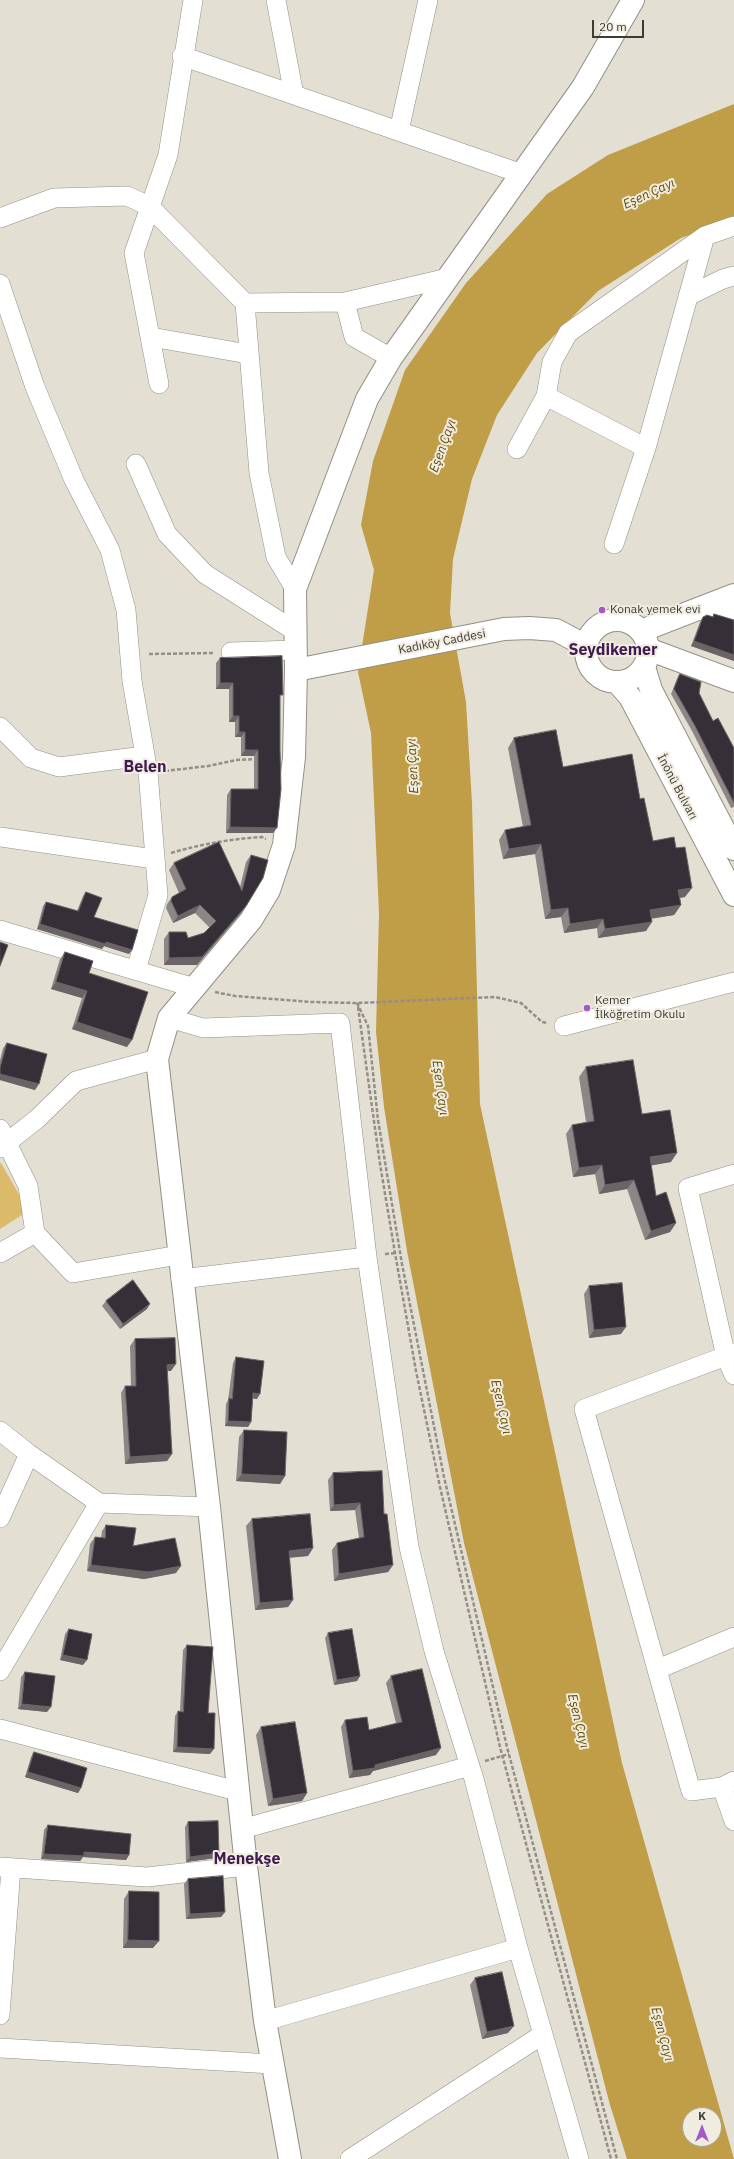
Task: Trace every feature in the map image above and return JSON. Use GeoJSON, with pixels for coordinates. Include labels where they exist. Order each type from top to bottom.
{"type":"FeatureCollection","features":[{"type":"Feature","properties":{"kind":"street"},"geometry":{"type":"LineString","coordinates":[[159,384],[134,253],[149,206],[168,155],[182,56],[192,0]]}},
{"type":"Feature","properties":{"kind":"street"},"geometry":{"type":"LineString","coordinates":[[276,0],[294,95]]}},
{"type":"Feature","properties":{"kind":"street"},"geometry":{"type":"LineString","coordinates":[[399,131],[428,0]]}},
{"type":"Feature","properties":{"kind":"street"},"geometry":{"type":"LineString","coordinates":[[290,2159],[265,2021],[246,1866],[209,1507],[181,1280],[157,1059],[169,1018],[251,920],[269,890],[284,844],[294,757],[296,650],[295,589],[367,399],[391,358],[583,87],[633,0]]}},
{"type":"Feature","properties":{"kind":"street"},"geometry":{"type":"LineString","coordinates":[[182,56],[522,174]]}},
{"type":"Feature","properties":{"kind":"street"},"geometry":{"type":"LineString","coordinates":[[0,218],[54,198],[127,196],[149,206],[245,303],[259,473],[276,557],[295,589]]}},
{"type":"Feature","properties":{"kind":"street"},"geometry":{"type":"LineString","coordinates":[[517,449],[546,396],[552,362],[568,332],[705,236],[734,226]]}},
{"type":"Feature","properties":{"kind":"street"},"geometry":{"type":"LineString","coordinates":[[614,544],[646,448],[705,236]]}},
{"type":"Feature","properties":{"kind":"street"},"geometry":{"type":"LineString","coordinates":[[688,296],[723,279],[734,276]]}},
{"type":"Feature","properties":{"kind":"street"},"geometry":{"type":"LineString","coordinates":[[245,303],[345,302],[448,278]]}},
{"type":"Feature","properties":{"kind":"street"},"geometry":{"type":"LineString","coordinates":[[0,284],[44,408],[74,480],[110,550],[126,610],[132,681],[146,764],[158,895],[136,970]]}},
{"type":"Feature","properties":{"kind":"street"},"geometry":{"type":"LineString","coordinates":[[345,302],[354,337],[391,358]]}},
{"type":"Feature","properties":{"kind":"street"},"geometry":{"type":"LineString","coordinates":[[151,337],[248,354]]}},
{"type":"Feature","properties":{"kind":"street"},"geometry":{"type":"LineString","coordinates":[[546,396],[646,448]]}},
{"type":"Feature","properties":{"kind":"street"},"geometry":{"type":"LineString","coordinates":[[136,464],[167,534],[205,574],[296,650]]}},
{"type":"Feature","properties":{"kind":"street"},"geometry":{"type":"LineString","coordinates":[[734,595],[707,606],[644,649],[637,675],[628,680],[617,682],[606,680],[594,671],[586,657],[586,646],[590,636],[597,628],[606,622],[625,621],[644,649],[734,681]]}},
{"type":"Feature","properties":{"kind":"street"},"geometry":{"type":"LineString","coordinates":[[707,606],[734,615]]}},
{"type":"Feature","properties":{"kind":"street","name":"Kadıköy Caddesi"},"geometry":{"type":"LineString","coordinates":[[296,650],[338,663],[504,629],[529,628],[556,630],[586,646]]}},
{"type":"Feature","properties":{"kind":"street","name":"İnönü Bulvarı"},"geometry":{"type":"LineString","coordinates":[[644,649],[650,690],[734,849]]}},
{"type":"Feature","properties":{"kind":"street"},"geometry":{"type":"LineString","coordinates":[[230,652],[296,650]]}},
{"type":"Feature","properties":{"kind":"street","name":"İnönü Bulvarı"},"geometry":{"type":"LineString","coordinates":[[617,682],[630,697],[734,895]]}},
{"type":"Feature","properties":{"kind":"street"},"geometry":{"type":"LineString","coordinates":[[0,727],[31,758],[59,767],[146,764]]}},
{"type":"Feature","properties":{"kind":"street"},"geometry":{"type":"LineString","coordinates":[[0,837],[154,859]]}},
{"type":"Feature","properties":{"kind":"street"},"geometry":{"type":"LineString","coordinates":[[0,930],[195,988]]}},
{"type":"Feature","properties":{"kind":"street"},"geometry":{"type":"LineString","coordinates":[[564,1026],[734,982]]}},
{"type":"Feature","properties":{"kind":"street"},"geometry":{"type":"LineString","coordinates":[[169,1018],[203,1028],[340,1023],[367,1257],[409,1547],[434,1651],[470,1766],[542,2035],[579,2159]]}},
{"type":"Feature","properties":{"kind":"street"},"geometry":{"type":"LineString","coordinates":[[157,1059],[76,1082],[37,1119],[3,1140],[28,1186],[35,1233],[73,1273],[179,1256]]}},
{"type":"Feature","properties":{"kind":"street"},"geometry":{"type":"LineString","coordinates":[[734,1174],[688,1188],[734,1375]]}},
{"type":"Feature","properties":{"kind":"street"},"geometry":{"type":"LineString","coordinates":[[0,1253],[35,1233]]}},
{"type":"Feature","properties":{"kind":"street"},"geometry":{"type":"LineString","coordinates":[[181,1280],[367,1257]]}},
{"type":"Feature","properties":{"kind":"street"},"geometry":{"type":"LineString","coordinates":[[730,1355],[584,1409],[658,1669],[690,1791],[728,1784],[734,1821]]}},
{"type":"Feature","properties":{"kind":"street"},"geometry":{"type":"LineString","coordinates":[[0,1431],[29,1454],[99,1503],[209,1507]]}},
{"type":"Feature","properties":{"kind":"street"},"geometry":{"type":"LineString","coordinates":[[0,1518],[29,1454]]}},
{"type":"Feature","properties":{"kind":"street"},"geometry":{"type":"LineString","coordinates":[[0,1671],[99,1503]]}},
{"type":"Feature","properties":{"kind":"street"},"geometry":{"type":"LineString","coordinates":[[658,1669],[734,1637]]}},
{"type":"Feature","properties":{"kind":"street"},"geometry":{"type":"LineString","coordinates":[[0,1729],[238,1791]]}},
{"type":"Feature","properties":{"kind":"street"},"geometry":{"type":"LineString","coordinates":[[242,1829],[470,1766]]}},
{"type":"Feature","properties":{"kind":"street"},"geometry":{"type":"LineString","coordinates":[[0,2015],[5,1867],[148,1877],[246,1866]]}},
{"type":"Feature","properties":{"kind":"street"},"geometry":{"type":"LineString","coordinates":[[265,2021],[518,1948]]}},
{"type":"Feature","properties":{"kind":"street"},"geometry":{"type":"LineString","coordinates":[[350,2159],[542,2035]]}},
{"type":"Feature","properties":{"kind":"street"},"geometry":{"type":"LineString","coordinates":[[0,2048],[272,2064]]}},
{"type":"Feature","properties":{"kind":"path"},"geometry":{"type":"LineString","coordinates":[[149,654],[230,652]]}},
{"type":"Feature","properties":{"kind":"path"},"geometry":{"type":"LineString","coordinates":[[146,764],[208,766],[236,760],[265,758]]}},
{"type":"Feature","properties":{"kind":"path"},"geometry":{"type":"LineString","coordinates":[[154,859],[204,843],[230,839],[262,837],[284,844]]}},
{"type":"Feature","properties":{"kind":"path"},"geometry":{"type":"LineString","coordinates":[[195,988],[235,996],[311,1002],[357,1003],[495,998],[520,1003],[542,1022],[564,1026]]}},
{"type":"Feature","properties":{"kind":"path"},"geometry":{"type":"LineString","coordinates":[[357,1003],[368,1026],[378,1120],[401,1258],[444,1477],[509,1754],[617,2159]]}},
{"type":"Feature","properties":{"kind":"path"},"geometry":{"type":"LineString","coordinates":[[357,1003],[380,1164],[416,1371],[444,1503],[502,1756],[611,2159]]}},
{"type":"Feature","properties":{"kind":"path"},"geometry":{"type":"LineString","coordinates":[[470,1766],[509,1754]]}},
{"type":"Feature","properties":{"kind":"shaded area"},"geometry":{"type":"Polygon","coordinates":[[[0,1163],[24,1203],[22,1215],[0,1229],[0,1163]]]}},
{"type":"Feature","properties":{"kind":"water","name":"Eşen Çayı"},"geometry":{"type":"Polygon","coordinates":[[[734,104],[734,219],[681,238],[598,291],[537,353],[497,415],[472,479],[453,559],[450,613],[466,702],[472,803],[480,1104],[622,1763],[719,2107],[682,2107],[682,2147],[722,2147],[722,2117],[734,2159],[627,2159],[610,2105],[464,1543],[407,1251],[384,1107],[376,1032],[379,914],[371,733],[358,672],[374,570],[361,525],[373,461],[405,370],[466,283],[547,194],[608,155],[734,104]]]}},
{"type":"Feature","properties":{"kind":"building"},"geometry":{"type":"Polygon","coordinates":[[[714,614],[734,620],[734,655],[694,641],[703,617],[707,615],[713,617],[714,614]]]}},
{"type":"Feature","properties":{"kind":"building"},"geometry":{"type":"Polygon","coordinates":[[[282,656],[283,695],[280,695],[281,789],[277,828],[230,827],[231,789],[258,789],[258,750],[245,750],[245,732],[239,732],[239,716],[233,716],[233,683],[220,683],[220,658],[282,656]]]}},
{"type":"Feature","properties":{"kind":"building"},"geometry":{"type":"Polygon","coordinates":[[[680,674],[701,682],[699,693],[713,721],[718,718],[734,748],[734,803],[695,726],[674,689],[680,674]]]}},
{"type":"Feature","properties":{"kind":"building"},"geometry":{"type":"Polygon","coordinates":[[[556,730],[563,767],[632,754],[640,799],[644,798],[653,841],[674,837],[676,848],[685,847],[692,888],[678,890],[681,905],[650,910],[652,922],[605,929],[603,919],[570,924],[568,908],[551,910],[541,844],[509,849],[505,830],[531,825],[514,738],[556,730]]]}},
{"type":"Feature","properties":{"kind":"building"},"geometry":{"type":"Polygon","coordinates":[[[219,842],[242,891],[251,855],[268,860],[263,878],[246,906],[202,957],[169,958],[169,932],[186,932],[188,938],[204,933],[216,921],[200,905],[178,916],[171,901],[172,897],[186,889],[174,863],[219,842]]]}},
{"type":"Feature","properties":{"kind":"building"},"geometry":{"type":"Polygon","coordinates":[[[86,892],[102,898],[94,917],[138,930],[132,950],[106,942],[105,944],[40,924],[46,902],[78,911],[86,892]]]}},
{"type":"Feature","properties":{"kind":"building"},"geometry":{"type":"Polygon","coordinates":[[[0,942],[8,945],[0,966],[0,942]]]}},
{"type":"Feature","properties":{"kind":"building"},"geometry":{"type":"Polygon","coordinates":[[[65,952],[93,961],[89,973],[148,992],[132,1040],[77,1022],[87,991],[56,982],[65,952]]]}},
{"type":"Feature","properties":{"kind":"building"},"geometry":{"type":"Polygon","coordinates":[[[7,1043],[47,1054],[39,1084],[0,1074],[0,1068],[7,1043]]]}},
{"type":"Feature","properties":{"kind":"building"},"geometry":{"type":"Polygon","coordinates":[[[633,1060],[642,1114],[670,1110],[677,1153],[650,1157],[656,1196],[666,1192],[676,1223],[651,1231],[634,1180],[605,1185],[602,1165],[579,1168],[572,1125],[594,1121],[586,1067],[633,1060]]]}},
{"type":"Feature","properties":{"kind":"building"},"geometry":{"type":"Polygon","coordinates":[[[133,1280],[150,1304],[123,1324],[106,1301],[133,1280]]]}},
{"type":"Feature","properties":{"kind":"building"},"geometry":{"type":"Polygon","coordinates":[[[622,1283],[626,1327],[594,1330],[589,1286],[622,1283]]]}},
{"type":"Feature","properties":{"kind":"building"},"geometry":{"type":"Polygon","coordinates":[[[175,1338],[176,1364],[167,1365],[172,1454],[130,1457],[125,1386],[136,1386],[135,1339],[175,1338]]]}},
{"type":"Feature","properties":{"kind":"building"},"geometry":{"type":"Polygon","coordinates":[[[236,1357],[264,1361],[260,1394],[253,1393],[251,1422],[228,1421],[229,1398],[232,1399],[236,1357]]]}},
{"type":"Feature","properties":{"kind":"building"},"geometry":{"type":"Polygon","coordinates":[[[244,1430],[287,1432],[285,1476],[242,1474],[244,1430]]]}},
{"type":"Feature","properties":{"kind":"building"},"geometry":{"type":"Polygon","coordinates":[[[382,1471],[384,1514],[387,1514],[393,1565],[339,1574],[337,1543],[364,1537],[360,1503],[334,1505],[333,1473],[382,1471]]]}},
{"type":"Feature","properties":{"kind":"building"},"geometry":{"type":"Polygon","coordinates":[[[310,1514],[313,1548],[289,1551],[293,1600],[260,1603],[252,1519],[310,1514]]]}},
{"type":"Feature","properties":{"kind":"building"},"geometry":{"type":"Polygon","coordinates":[[[106,1525],[136,1528],[133,1546],[175,1538],[181,1566],[149,1572],[91,1565],[95,1537],[105,1538],[106,1525]]]}},
{"type":"Feature","properties":{"kind":"building"},"geometry":{"type":"Polygon","coordinates":[[[69,1629],[92,1634],[87,1660],[63,1655],[69,1629]]]}},
{"type":"Feature","properties":{"kind":"building"},"geometry":{"type":"Polygon","coordinates":[[[352,1629],[360,1676],[337,1680],[328,1633],[352,1629]]]}},
{"type":"Feature","properties":{"kind":"building"},"geometry":{"type":"Polygon","coordinates":[[[187,1645],[213,1647],[208,1713],[215,1713],[214,1749],[177,1747],[178,1711],[183,1712],[187,1645]]]}},
{"type":"Feature","properties":{"kind":"building"},"geometry":{"type":"Polygon","coordinates":[[[422,1669],[441,1748],[375,1765],[375,1768],[353,1771],[345,1720],[367,1717],[369,1730],[402,1722],[391,1676],[422,1669]]]}},
{"type":"Feature","properties":{"kind":"building"},"geometry":{"type":"Polygon","coordinates":[[[25,1672],[55,1676],[51,1707],[22,1704],[25,1672]]]}},
{"type":"Feature","properties":{"kind":"building"},"geometry":{"type":"Polygon","coordinates":[[[295,1722],[307,1793],[273,1799],[261,1727],[295,1722]]]}},
{"type":"Feature","properties":{"kind":"building"},"geometry":{"type":"Polygon","coordinates":[[[34,1752],[87,1768],[81,1788],[28,1772],[34,1752]]]}},
{"type":"Feature","properties":{"kind":"building"},"geometry":{"type":"Polygon","coordinates":[[[218,1821],[219,1853],[190,1857],[188,1822],[218,1821]]]}},
{"type":"Feature","properties":{"kind":"building"},"geometry":{"type":"Polygon","coordinates":[[[48,1825],[131,1834],[129,1855],[84,1852],[84,1856],[44,1854],[48,1825]]]}},
{"type":"Feature","properties":{"kind":"building"},"geometry":{"type":"Polygon","coordinates":[[[223,1876],[225,1912],[190,1914],[188,1879],[223,1876]]]}},
{"type":"Feature","properties":{"kind":"building"},"geometry":{"type":"Polygon","coordinates":[[[129,1891],[159,1892],[159,1941],[128,1940],[129,1891]]]}},
{"type":"Feature","properties":{"kind":"building"},"geometry":{"type":"Polygon","coordinates":[[[502,1972],[514,2026],[487,2032],[475,1978],[502,1972]]]}},
{"type":"Feature","properties":{"kind":"place","name":"Konak yemek evi"},"geometry":{"type":"Point","coordinates":[602,610]}},
{"type":"Feature","properties":{"kind":"place","name":"Kemer İlköğretim Okulu"},"geometry":{"type":"Point","coordinates":[587,1008]}},
{"type":"Feature","properties":{"kind":"district","name":"Seydikemer"},"geometry":{"type":"Point","coordinates":[613,650]}},
{"type":"Feature","properties":{"kind":"district","name":"Belen"},"geometry":{"type":"Point","coordinates":[145,767]}},
{"type":"Feature","properties":{"kind":"district","name":"Menekşe"},"geometry":{"type":"Point","coordinates":[247,1859]}}]}
